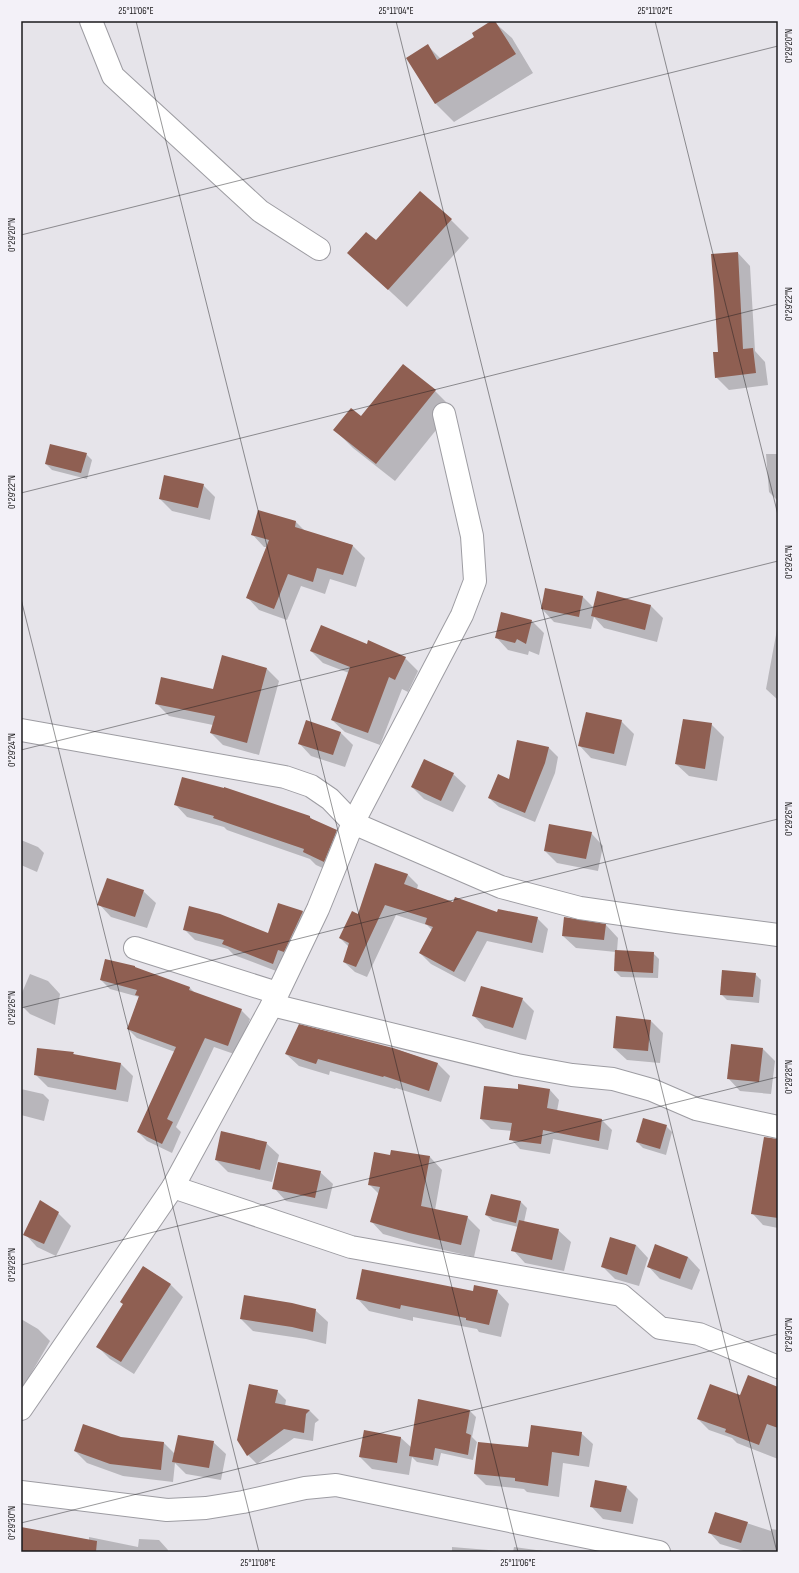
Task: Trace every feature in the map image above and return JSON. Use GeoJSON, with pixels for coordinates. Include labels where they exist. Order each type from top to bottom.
{"type":"FeatureCollection","features":[{"type":"Feature","properties":{"kind":"street"},"geometry":{"type":"LineString","coordinates":[[91,21],[113,76],[260,211],[319,249]]}},
{"type":"Feature","properties":{"kind":"street"},"geometry":{"type":"LineString","coordinates":[[21,1409],[173,1187],[274,999],[318,909],[354,823],[462,615],[475,581],[472,536],[444,414]]}},
{"type":"Feature","properties":{"kind":"street"},"geometry":{"type":"LineString","coordinates":[[21,730],[284,777],[311,786],[330,799],[354,823],[501,887],[580,908],[778,935]]}},
{"type":"Feature","properties":{"kind":"street"},"geometry":{"type":"LineString","coordinates":[[135,948],[274,999],[517,1065],[572,1075],[613,1079],[652,1090],[696,1109],[778,1127]]}},
{"type":"Feature","properties":{"kind":"street"},"geometry":{"type":"LineString","coordinates":[[173,1187],[351,1247],[621,1295],[660,1328],[699,1334],[778,1367]]}},
{"type":"Feature","properties":{"kind":"street"},"geometry":{"type":"LineString","coordinates":[[21,1492],[167,1510],[206,1508],[243,1502],[305,1488],[336,1485],[659,1552]]}},
{"type":"Feature","properties":{"kind":"building"},"geometry":{"type":"Polygon","coordinates":[[[491,21],[495,21],[516,54],[435,104],[406,58],[428,44],[437,60],[474,37],[472,33],[491,21]]]}},
{"type":"Feature","properties":{"kind":"building"},"geometry":{"type":"Polygon","coordinates":[[[420,191],[452,219],[388,290],[347,253],[366,232],[376,240],[420,191]]]}},
{"type":"Feature","properties":{"kind":"building"},"geometry":{"type":"Polygon","coordinates":[[[738,252],[743,349],[753,348],[756,373],[715,378],[713,352],[718,352],[711,254],[738,252]]]}},
{"type":"Feature","properties":{"kind":"building"},"geometry":{"type":"Polygon","coordinates":[[[403,364],[436,390],[376,464],[333,430],[351,408],[361,416],[403,364]]]}},
{"type":"Feature","properties":{"kind":"building"},"geometry":{"type":"Polygon","coordinates":[[[50,444],[87,453],[81,473],[45,464],[50,444]]]}},
{"type":"Feature","properties":{"kind":"building"},"geometry":{"type":"Polygon","coordinates":[[[164,475],[204,484],[198,508],[159,499],[164,475]]]}},
{"type":"Feature","properties":{"kind":"building"},"geometry":{"type":"Polygon","coordinates":[[[258,510],[296,521],[295,527],[353,545],[343,575],[317,568],[313,582],[288,574],[274,609],[246,598],[269,540],[251,535],[258,510]]]}},
{"type":"Feature","properties":{"kind":"building"},"geometry":{"type":"Polygon","coordinates":[[[545,588],[583,596],[579,617],[541,609],[545,588]]]}},
{"type":"Feature","properties":{"kind":"building"},"geometry":{"type":"Polygon","coordinates":[[[597,591],[651,605],[645,630],[591,616],[597,591]]]}},
{"type":"Feature","properties":{"kind":"building"},"geometry":{"type":"Polygon","coordinates":[[[501,612],[532,620],[526,644],[517,639],[515,643],[495,638],[501,612]]]}},
{"type":"Feature","properties":{"kind":"building"},"geometry":{"type":"Polygon","coordinates":[[[321,625],[367,644],[368,640],[406,657],[395,680],[389,677],[368,733],[331,720],[350,667],[310,651],[321,625]]]}},
{"type":"Feature","properties":{"kind":"building"},"geometry":{"type":"Polygon","coordinates":[[[222,655],[267,668],[247,743],[210,733],[215,716],[155,704],[161,677],[213,689],[222,655]]]}},
{"type":"Feature","properties":{"kind":"building"},"geometry":{"type":"Polygon","coordinates":[[[586,712],[622,720],[614,754],[578,746],[586,712]]]}},
{"type":"Feature","properties":{"kind":"building"},"geometry":{"type":"Polygon","coordinates":[[[683,719],[712,723],[705,769],[675,764],[683,719]]]}},
{"type":"Feature","properties":{"kind":"building"},"geometry":{"type":"Polygon","coordinates":[[[306,720],[341,732],[333,755],[298,744],[306,720]]]}},
{"type":"Feature","properties":{"kind":"building"},"geometry":{"type":"Polygon","coordinates":[[[517,740],[549,747],[545,763],[525,813],[488,798],[498,774],[509,779],[517,740]]]}},
{"type":"Feature","properties":{"kind":"building"},"geometry":{"type":"Polygon","coordinates":[[[424,759],[454,773],[441,801],[411,787],[424,759]]]}},
{"type":"Feature","properties":{"kind":"building"},"geometry":{"type":"Polygon","coordinates":[[[182,777],[224,787],[310,816],[310,818],[337,830],[324,862],[303,852],[304,849],[213,818],[214,816],[174,805],[182,777]]]}},
{"type":"Feature","properties":{"kind":"building"},"geometry":{"type":"Polygon","coordinates":[[[549,824],[592,832],[586,859],[544,851],[549,824]]]}},
{"type":"Feature","properties":{"kind":"building"},"geometry":{"type":"Polygon","coordinates":[[[375,863],[408,874],[404,884],[453,902],[455,897],[497,912],[498,909],[538,917],[532,943],[477,931],[454,972],[419,953],[433,927],[425,924],[427,918],[385,905],[356,967],[343,962],[349,943],[339,938],[352,911],[358,914],[375,863]]]}},
{"type":"Feature","properties":{"kind":"building"},"geometry":{"type":"Polygon","coordinates":[[[107,878],[144,890],[135,917],[97,905],[107,878]]]}},
{"type":"Feature","properties":{"kind":"building"},"geometry":{"type":"Polygon","coordinates":[[[278,903],[303,911],[284,952],[278,950],[273,964],[222,944],[224,940],[183,930],[189,906],[220,914],[268,933],[278,903]]]}},
{"type":"Feature","properties":{"kind":"building"},"geometry":{"type":"Polygon","coordinates":[[[564,917],[606,924],[604,940],[562,936],[564,917]]]}},
{"type":"Feature","properties":{"kind":"building"},"geometry":{"type":"Polygon","coordinates":[[[615,950],[654,952],[653,973],[614,971],[615,950]]]}},
{"type":"Feature","properties":{"kind":"building"},"geometry":{"type":"Polygon","coordinates":[[[105,959],[135,966],[190,987],[189,990],[242,1009],[228,1046],[205,1038],[167,1119],[173,1122],[162,1144],[137,1132],[176,1047],[127,1029],[139,996],[135,995],[137,990],[100,980],[105,959]]]}},
{"type":"Feature","properties":{"kind":"building"},"geometry":{"type":"Polygon","coordinates":[[[722,970],[756,973],[753,997],[720,995],[722,970]]]}},
{"type":"Feature","properties":{"kind":"building"},"geometry":{"type":"Polygon","coordinates":[[[481,986],[523,998],[513,1028],[472,1016],[481,986]]]}},
{"type":"Feature","properties":{"kind":"building"},"geometry":{"type":"Polygon","coordinates":[[[616,1016],[651,1020],[648,1051],[613,1048],[616,1016]]]}},
{"type":"Feature","properties":{"kind":"building"},"geometry":{"type":"Polygon","coordinates":[[[299,1024],[393,1048],[438,1063],[429,1091],[384,1076],[383,1077],[318,1059],[316,1064],[285,1054],[299,1024]]]}},
{"type":"Feature","properties":{"kind":"building"},"geometry":{"type":"Polygon","coordinates":[[[731,1044],[763,1048],[759,1082],[727,1079],[731,1044]]]}},
{"type":"Feature","properties":{"kind":"building"},"geometry":{"type":"Polygon","coordinates":[[[37,1048],[74,1052],[73,1054],[121,1063],[116,1090],[34,1075],[37,1048]]]}},
{"type":"Feature","properties":{"kind":"building"},"geometry":{"type":"Polygon","coordinates":[[[518,1084],[550,1089],[547,1108],[602,1119],[599,1141],[543,1130],[541,1144],[509,1140],[512,1123],[480,1119],[484,1086],[518,1089],[518,1084]]]}},
{"type":"Feature","properties":{"kind":"building"},"geometry":{"type":"Polygon","coordinates":[[[643,1118],[667,1125],[660,1149],[636,1142],[643,1118]]]}},
{"type":"Feature","properties":{"kind":"building"},"geometry":{"type":"Polygon","coordinates":[[[221,1131],[267,1142],[260,1170],[215,1160],[221,1131]]]}},
{"type":"Feature","properties":{"kind":"building"},"geometry":{"type":"Polygon","coordinates":[[[764,1137],[778,1139],[778,1218],[751,1214],[764,1137]]]}},
{"type":"Feature","properties":{"kind":"building"},"geometry":{"type":"Polygon","coordinates":[[[391,1150],[430,1156],[421,1206],[468,1216],[461,1245],[370,1222],[380,1187],[368,1185],[374,1152],[390,1155],[391,1150]]]}},
{"type":"Feature","properties":{"kind":"building"},"geometry":{"type":"Polygon","coordinates":[[[278,1162],[321,1171],[315,1198],[272,1189],[278,1162]]]}},
{"type":"Feature","properties":{"kind":"building"},"geometry":{"type":"Polygon","coordinates":[[[491,1194],[521,1201],[516,1223],[485,1215],[491,1194]]]}},
{"type":"Feature","properties":{"kind":"building"},"geometry":{"type":"Polygon","coordinates":[[[40,1200],[59,1212],[44,1244],[23,1235],[40,1200]]]}},
{"type":"Feature","properties":{"kind":"building"},"geometry":{"type":"Polygon","coordinates":[[[519,1220],[559,1229],[552,1260],[511,1251],[519,1220]]]}},
{"type":"Feature","properties":{"kind":"building"},"geometry":{"type":"Polygon","coordinates":[[[610,1237],[636,1245],[627,1275],[601,1267],[610,1237]]]}},
{"type":"Feature","properties":{"kind":"building"},"geometry":{"type":"Polygon","coordinates":[[[655,1244],[688,1257],[680,1279],[647,1267],[655,1244]]]}},
{"type":"Feature","properties":{"kind":"building"},"geometry":{"type":"Polygon","coordinates":[[[143,1266],[171,1284],[121,1362],[96,1347],[123,1304],[120,1302],[143,1266]]]}},
{"type":"Feature","properties":{"kind":"building"},"geometry":{"type":"Polygon","coordinates":[[[362,1269],[473,1291],[474,1285],[498,1290],[489,1325],[466,1320],[466,1318],[401,1305],[400,1309],[356,1299],[362,1269]]]}},
{"type":"Feature","properties":{"kind":"building"},"geometry":{"type":"Polygon","coordinates":[[[244,1295],[292,1303],[316,1309],[313,1332],[292,1327],[240,1319],[244,1295]]]}},
{"type":"Feature","properties":{"kind":"building"},"geometry":{"type":"Polygon","coordinates":[[[748,1375],[778,1387],[778,1428],[767,1424],[759,1445],[725,1432],[726,1429],[697,1419],[710,1384],[740,1395],[748,1375]]]}},
{"type":"Feature","properties":{"kind":"building"},"geometry":{"type":"Polygon","coordinates":[[[249,1384],[278,1390],[275,1403],[310,1410],[306,1414],[304,1433],[284,1429],[247,1456],[237,1440],[249,1384]]]}},
{"type":"Feature","properties":{"kind":"building"},"geometry":{"type":"Polygon","coordinates":[[[418,1399],[470,1410],[466,1433],[471,1435],[468,1455],[435,1448],[433,1460],[409,1456],[418,1399]]]}},
{"type":"Feature","properties":{"kind":"building"},"geometry":{"type":"Polygon","coordinates":[[[83,1424],[121,1437],[164,1442],[161,1470],[110,1464],[74,1451],[83,1424]]]}},
{"type":"Feature","properties":{"kind":"building"},"geometry":{"type":"Polygon","coordinates":[[[531,1425],[582,1432],[579,1456],[552,1452],[548,1486],[515,1481],[515,1478],[474,1474],[478,1442],[528,1447],[531,1425]]]}},
{"type":"Feature","properties":{"kind":"building"},"geometry":{"type":"Polygon","coordinates":[[[364,1430],[401,1437],[397,1463],[359,1457],[364,1430]]]}},
{"type":"Feature","properties":{"kind":"building"},"geometry":{"type":"Polygon","coordinates":[[[178,1435],[214,1441],[209,1468],[172,1462],[178,1435]]]}},
{"type":"Feature","properties":{"kind":"building"},"geometry":{"type":"Polygon","coordinates":[[[595,1480],[627,1486],[621,1512],[590,1507],[595,1480]]]}},
{"type":"Feature","properties":{"kind":"building"},"geometry":{"type":"Polygon","coordinates":[[[715,1512],[748,1522],[741,1543],[708,1533],[715,1512]]]}},
{"type":"Feature","properties":{"kind":"building"},"geometry":{"type":"Polygon","coordinates":[[[21,1527],[97,1541],[96,1552],[21,1552],[21,1527]]]}}]}
